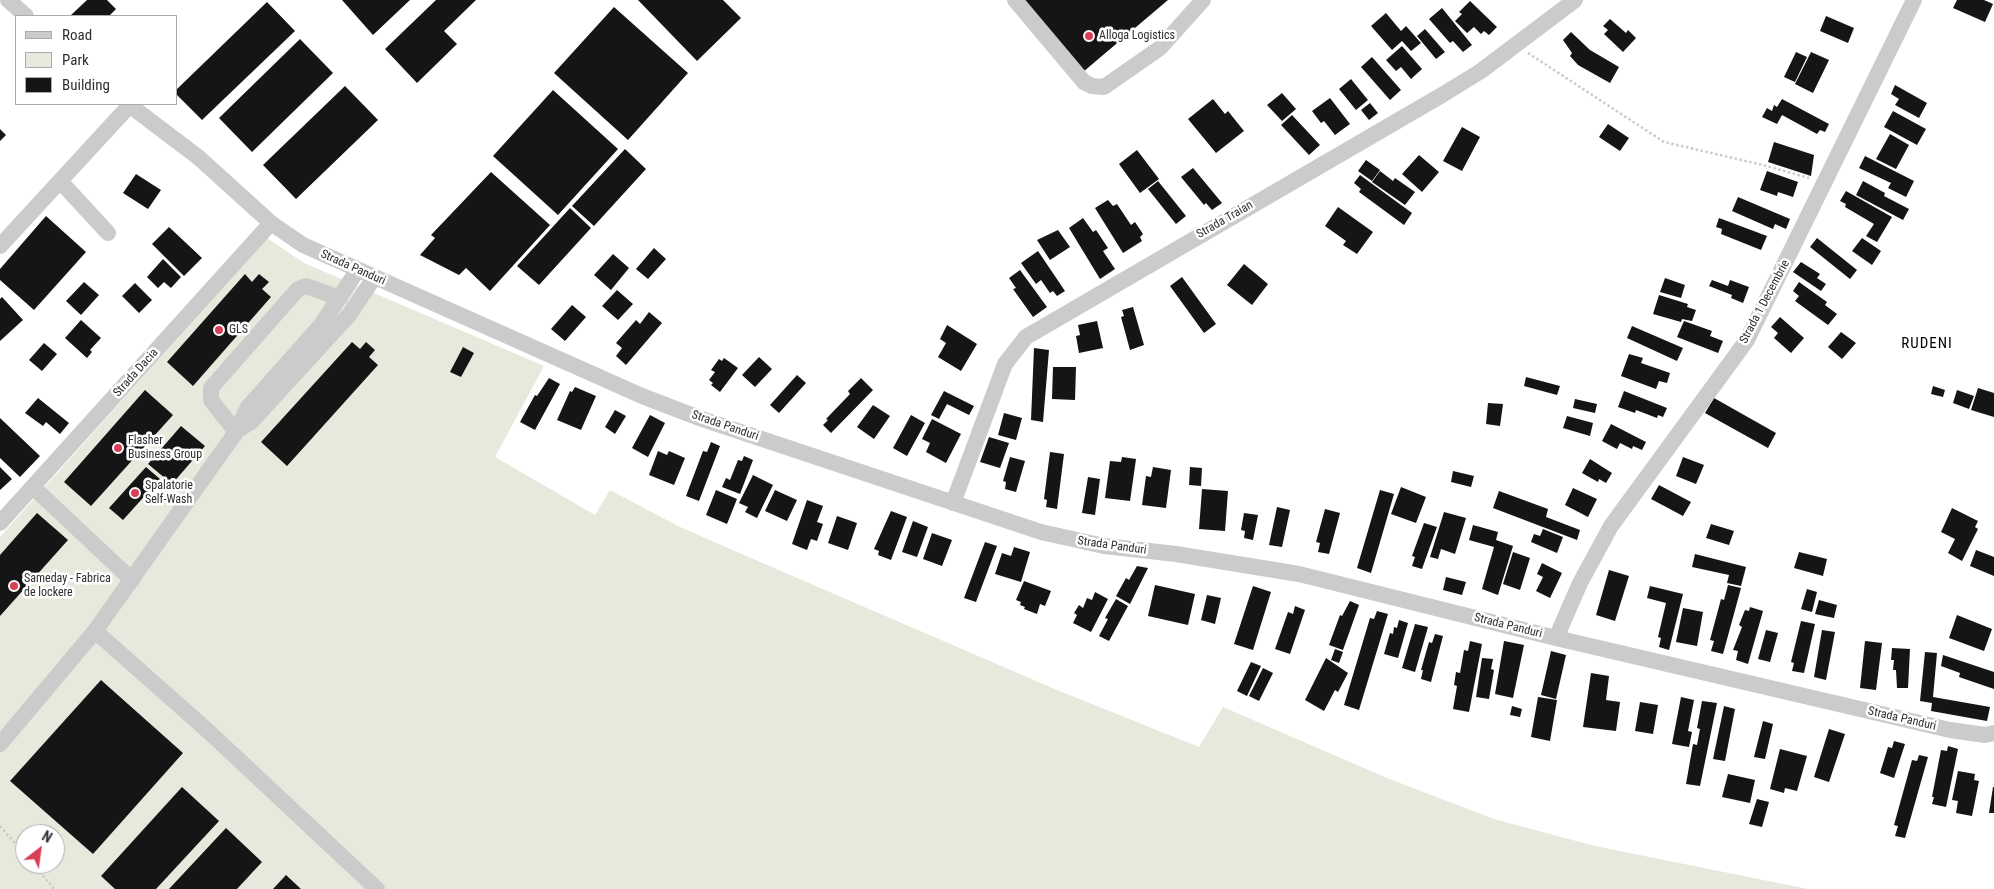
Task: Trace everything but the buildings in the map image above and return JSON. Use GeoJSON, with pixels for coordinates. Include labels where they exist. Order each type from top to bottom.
{"type":"FeatureCollection","features":[{"type":"Feature","properties":{"kind":"street"},"geometry":{"type":"LineString","coordinates":[[8,0],[25,15]]}},
{"type":"Feature","properties":{"kind":"street"},"geometry":{"type":"LineString","coordinates":[[1016,0],[1084,82],[1098,88],[1104,88],[1160,48],[1203,0]]}},
{"type":"Feature","properties":{"kind":"street","name":"Strada Traian"},"geometry":{"type":"LineString","coordinates":[[952,503],[1004,364],[1026,337],[1442,95],[1517,45],[1575,0]]}},
{"type":"Feature","properties":{"kind":"street","name":"Strada 1 Decembrie"},"geometry":{"type":"LineString","coordinates":[[1556,638],[1580,583],[1611,526],[1747,340],[1914,0]]}},
{"type":"Feature","properties":{"kind":"street"},"geometry":{"type":"LineString","coordinates":[[0,246],[129,105]]}},
{"type":"Feature","properties":{"kind":"street","name":"Strada Panduri"},"geometry":{"type":"LineString","coordinates":[[129,105],[198,158],[271,223],[303,245],[357,271],[642,396],[702,419],[952,503],[1073,540],[1229,561],[1299,574],[1556,638],[1950,730],[1986,735],[1994,733]]}},
{"type":"Feature","properties":{"kind":"street"},"geometry":{"type":"LineString","coordinates":[[60,181],[108,232]]}},
{"type":"Feature","properties":{"kind":"street","name":"Strada Dacia"},"geometry":{"type":"LineString","coordinates":[[0,523],[271,223]]}},
{"type":"Feature","properties":{"kind":"street"},"geometry":{"type":"LineString","coordinates":[[0,744],[95,631],[236,432],[248,407],[321,324],[357,271]]}},
{"type":"Feature","properties":{"kind":"street"},"geometry":{"type":"LineString","coordinates":[[236,432],[251,422],[349,315],[374,278]]}},
{"type":"Feature","properties":{"kind":"street"},"geometry":{"type":"LineString","coordinates":[[236,432],[211,400],[211,388],[298,289],[306,286],[340,298]]}},
{"type":"Feature","properties":{"kind":"street"},"geometry":{"type":"LineString","coordinates":[[33,487],[132,580]]}},
{"type":"Feature","properties":{"kind":"street"},"geometry":{"type":"LineString","coordinates":[[95,631],[208,731],[377,889]]}},
{"type":"Feature","properties":{"kind":"path"},"geometry":{"type":"LineString","coordinates":[[1517,45],[1664,142],[1763,164],[1825,183]]}},
{"type":"Feature","properties":{"kind":"path"},"geometry":{"type":"LineString","coordinates":[[0,826],[15,843]]}},
{"type":"Feature","properties":{"kind":"path"},"geometry":{"type":"LineString","coordinates":[[41,874],[54,889]]}},
{"type":"Feature","properties":{"kind":"green space"},"geometry":{"type":"Polygon","coordinates":[[[267,238],[304,263],[544,366],[495,457],[595,515],[610,490],[678,526],[737,552],[1057,690],[1199,747],[1223,707],[1387,778],[1494,819],[1595,846],[1808,889],[0,889],[0,537],[267,238]]]}},
{"type":"Feature","properties":{"kind":"place","name":"Alloga Logistics"},"geometry":{"type":"Point","coordinates":[1089,36]}},
{"type":"Feature","properties":{"kind":"place","name":"GLS"},"geometry":{"type":"Point","coordinates":[219,330]}},
{"type":"Feature","properties":{"kind":"place","name":"Flasher Business Group"},"geometry":{"type":"Point","coordinates":[118,448]}},
{"type":"Feature","properties":{"kind":"place","name":"Spalatorie Self-Wash"},"geometry":{"type":"Point","coordinates":[135,493]}},
{"type":"Feature","properties":{"kind":"place","name":"Sameday - Fabrica de lockere"},"geometry":{"type":"Point","coordinates":[14,586]}},
{"type":"Feature","properties":{"kind":"district","name":"RUDENI"},"geometry":{"type":"Point","coordinates":[1927,344]}}]}
